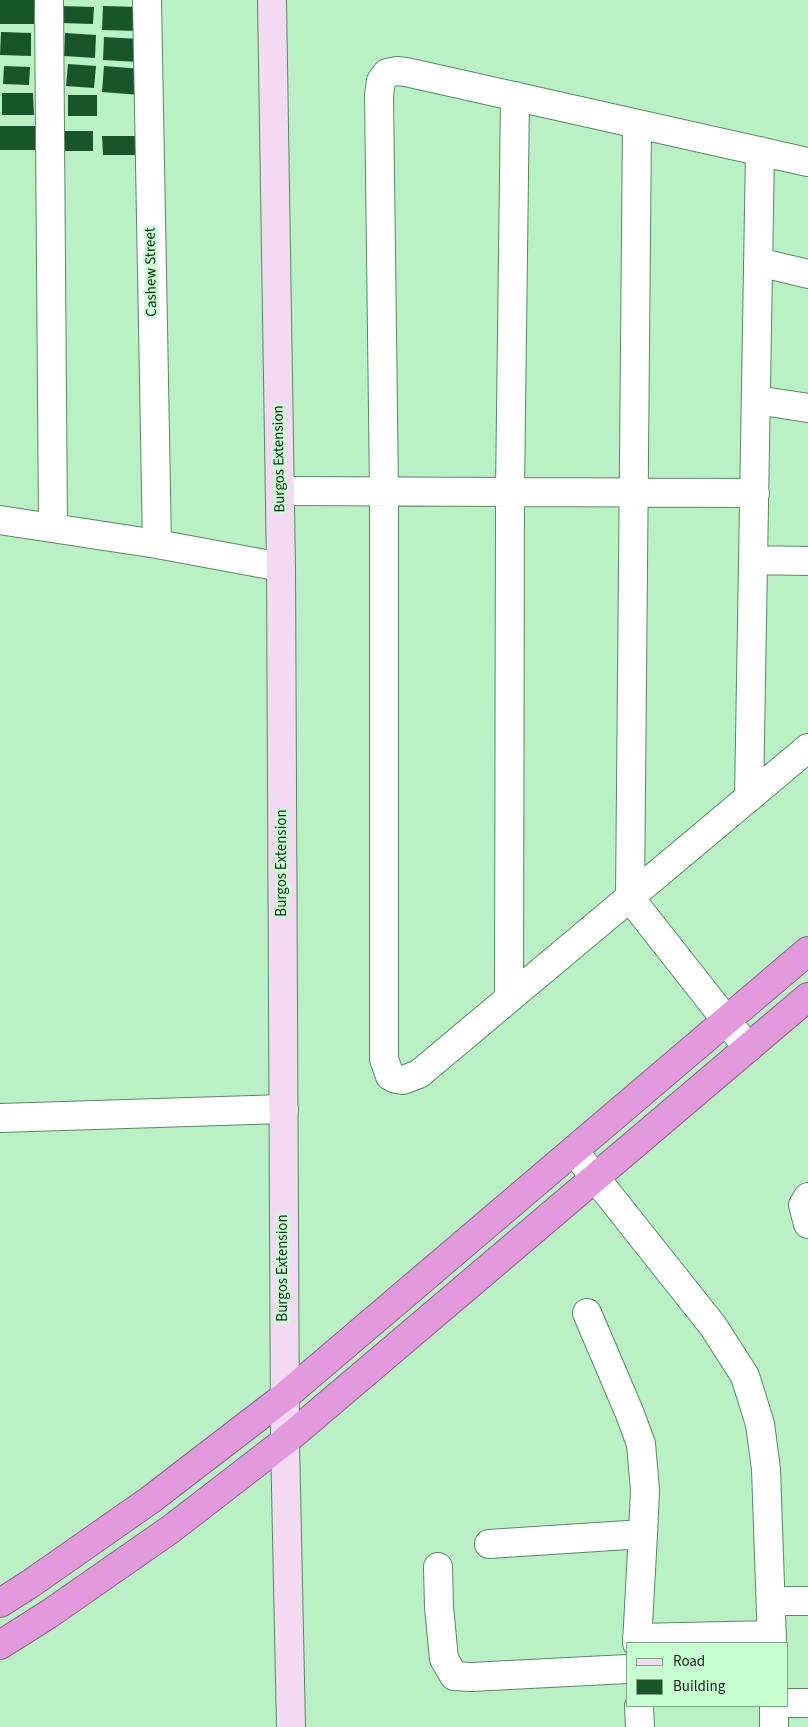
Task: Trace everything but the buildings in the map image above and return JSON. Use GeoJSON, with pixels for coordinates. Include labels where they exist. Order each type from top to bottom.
{"type":"FeatureCollection","features":[{"type":"Feature","properties":{"kind":"highway"},"geometry":{"type":"LineString","coordinates":[[0,1603],[150,1500],[284,1397],[808,951]]}},
{"type":"Feature","properties":{"kind":"highway"},"geometry":{"type":"LineString","coordinates":[[0,1645],[49,1614],[171,1529],[285,1441],[808,997]]}},
{"type":"Feature","properties":{"kind":"main road","name":"Burgos Extension"},"geometry":{"type":"LineString","coordinates":[[272,0],[281,567],[284,1397],[291,1727]]}},
{"type":"Feature","properties":{"kind":"street"},"geometry":{"type":"LineString","coordinates":[[49,0],[53,528]]}},
{"type":"Feature","properties":{"kind":"street","name":"Cashew Street"},"geometry":{"type":"LineString","coordinates":[[147,0],[157,544]]}},
{"type":"Feature","properties":{"kind":"street"},"geometry":{"type":"LineString","coordinates":[[808,162],[406,72],[387,73],[380,81],[384,491],[384,1058],[390,1076],[403,1080],[419,1074],[808,748]]}},
{"type":"Feature","properties":{"kind":"street"},"geometry":{"type":"LineString","coordinates":[[509,998],[510,491],[515,96]]}},
{"type":"Feature","properties":{"kind":"street"},"geometry":{"type":"LineString","coordinates":[[637,124],[630,898],[748,1048]]}},
{"type":"Feature","properties":{"kind":"street"},"geometry":{"type":"LineString","coordinates":[[749,798],[760,151]]}},
{"type":"Feature","properties":{"kind":"street"},"geometry":{"type":"LineString","coordinates":[[758,262],[808,274]]}},
{"type":"Feature","properties":{"kind":"street"},"geometry":{"type":"LineString","coordinates":[[756,400],[808,408]]}},
{"type":"Feature","properties":{"kind":"street"},"geometry":{"type":"LineString","coordinates":[[280,491],[755,493]]}},
{"type":"Feature","properties":{"kind":"street"},"geometry":{"type":"LineString","coordinates":[[0,520],[157,544],[281,567]]}},
{"type":"Feature","properties":{"kind":"street"},"geometry":{"type":"LineString","coordinates":[[753,560],[808,560]]}},
{"type":"Feature","properties":{"kind":"street"},"geometry":{"type":"LineString","coordinates":[[0,1118],[284,1109]]}},
{"type":"Feature","properties":{"kind":"street"},"geometry":{"type":"LineString","coordinates":[[574,1151],[713,1326],[745,1376],[760,1424],[766,1470],[772,1639],[637,1641],[645,1490],[641,1444],[587,1313]]}},
{"type":"Feature","properties":{"kind":"street"},"geometry":{"type":"LineString","coordinates":[[808,1197],[803,1204],[808,1224]]}},
{"type":"Feature","properties":{"kind":"street"},"geometry":{"type":"LineString","coordinates":[[489,1544],[643,1534]]}},
{"type":"Feature","properties":{"kind":"street"},"geometry":{"type":"LineString","coordinates":[[438,1567],[439,1607],[444,1658],[454,1676],[471,1677],[626,1669]]}},
{"type":"Feature","properties":{"kind":"street"},"geometry":{"type":"LineString","coordinates":[[771,1602],[808,1601]]}},
{"type":"Feature","properties":{"kind":"street"},"geometry":{"type":"LineString","coordinates":[[788,1703],[808,1702]]}},
{"type":"Feature","properties":{"kind":"street"},"geometry":{"type":"LineString","coordinates":[[639,1707],[640,1727]]}},
{"type":"Feature","properties":{"kind":"street"},"geometry":{"type":"LineString","coordinates":[[774,1707],[774,1727]]}}]}
